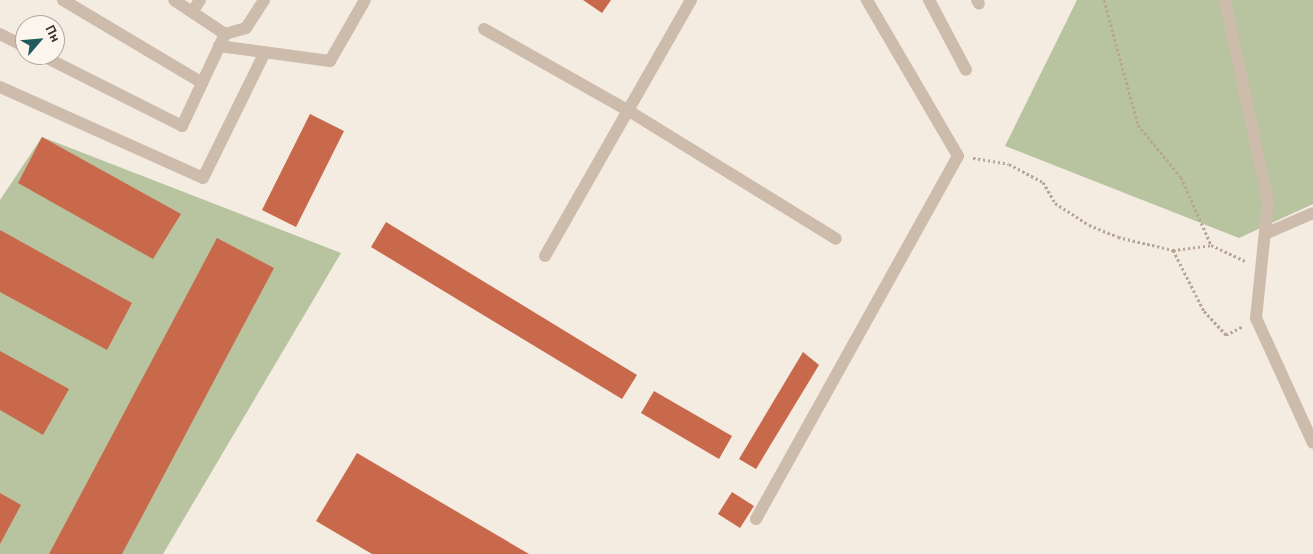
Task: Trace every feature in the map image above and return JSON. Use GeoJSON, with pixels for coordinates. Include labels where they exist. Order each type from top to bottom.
{"type":"FeatureCollection","features":[{"type":"Feature","properties":{"kind":"street"},"geometry":{"type":"LineString","coordinates":[[63,0],[202,83]]}},
{"type":"Feature","properties":{"kind":"street"},"geometry":{"type":"LineString","coordinates":[[174,0],[225,34]]}},
{"type":"Feature","properties":{"kind":"street"},"geometry":{"type":"LineString","coordinates":[[192,12],[200,0]]}},
{"type":"Feature","properties":{"kind":"street"},"geometry":{"type":"LineString","coordinates":[[61,65],[182,126],[225,34],[246,28],[264,0]]}},
{"type":"Feature","properties":{"kind":"street"},"geometry":{"type":"LineString","coordinates":[[219,46],[330,61],[365,0]]}},
{"type":"Feature","properties":{"kind":"street"},"geometry":{"type":"LineString","coordinates":[[545,256],[691,0]]}},
{"type":"Feature","properties":{"kind":"street"},"geometry":{"type":"LineString","coordinates":[[756,519],[958,156],[867,0]]}},
{"type":"Feature","properties":{"kind":"street"},"geometry":{"type":"LineString","coordinates":[[928,0],[966,70]]}},
{"type":"Feature","properties":{"kind":"street"},"geometry":{"type":"LineString","coordinates":[[1225,0],[1268,202],[1256,318],[1313,443]]}},
{"type":"Feature","properties":{"kind":"street"},"geometry":{"type":"LineString","coordinates":[[484,29],[629,111],[836,239]]}},
{"type":"Feature","properties":{"kind":"street"},"geometry":{"type":"LineString","coordinates":[[0,34],[15,42]]}},
{"type":"Feature","properties":{"kind":"street"},"geometry":{"type":"LineString","coordinates":[[0,87],[203,178],[265,52]]}},
{"type":"Feature","properties":{"kind":"street"},"geometry":{"type":"LineString","coordinates":[[1265,234],[1313,213]]}},
{"type":"Feature","properties":{"kind":"path"},"geometry":{"type":"LineString","coordinates":[[1104,0],[1138,125],[1182,177],[1211,245]]}},
{"type":"Feature","properties":{"kind":"path"},"geometry":{"type":"LineString","coordinates":[[958,156],[1009,164],[1043,182],[1055,203],[1089,225],[1173,250],[1211,245],[1262,268]]}},
{"type":"Feature","properties":{"kind":"path"},"geometry":{"type":"LineString","coordinates":[[1173,250],[1204,311],[1226,334],[1256,318]]}},
{"type":"Feature","properties":{"kind":"green space"},"geometry":{"type":"Polygon","coordinates":[[[1077,0],[1313,0],[1313,204],[1239,238],[1005,146],[1077,0]]]}},
{"type":"Feature","properties":{"kind":"green space"},"geometry":{"type":"Polygon","coordinates":[[[42,137],[341,253],[163,554],[0,554],[0,200],[42,137]]]}},
{"type":"Feature","properties":{"kind":"building"},"geometry":{"type":"Polygon","coordinates":[[[583,0],[611,0],[602,13],[583,0]]]}},
{"type":"Feature","properties":{"kind":"building"},"geometry":{"type":"Polygon","coordinates":[[[310,114],[344,131],[296,227],[262,210],[310,114]]]}},
{"type":"Feature","properties":{"kind":"building"},"geometry":{"type":"Polygon","coordinates":[[[42,137],[181,214],[153,259],[18,183],[42,137]]]}},
{"type":"Feature","properties":{"kind":"building"},"geometry":{"type":"Polygon","coordinates":[[[386,222],[637,375],[622,399],[371,247],[386,222]]]}},
{"type":"Feature","properties":{"kind":"building"},"geometry":{"type":"Polygon","coordinates":[[[0,230],[132,303],[107,350],[0,292],[0,230]]]}},
{"type":"Feature","properties":{"kind":"building"},"geometry":{"type":"Polygon","coordinates":[[[217,238],[274,268],[122,554],[49,554],[217,238]]]}},
{"type":"Feature","properties":{"kind":"building"},"geometry":{"type":"Polygon","coordinates":[[[0,351],[69,389],[43,435],[0,410],[0,351]]]}},
{"type":"Feature","properties":{"kind":"building"},"geometry":{"type":"Polygon","coordinates":[[[803,352],[819,365],[756,469],[739,459],[803,352]]]}},
{"type":"Feature","properties":{"kind":"building"},"geometry":{"type":"Polygon","coordinates":[[[654,391],[732,436],[719,459],[641,413],[654,391]]]}},
{"type":"Feature","properties":{"kind":"building"},"geometry":{"type":"Polygon","coordinates":[[[357,453],[529,554],[372,554],[316,521],[357,453]]]}},
{"type":"Feature","properties":{"kind":"building"},"geometry":{"type":"Polygon","coordinates":[[[732,492],[754,506],[740,528],[718,514],[732,492]]]}},
{"type":"Feature","properties":{"kind":"building"},"geometry":{"type":"Polygon","coordinates":[[[0,493],[21,505],[0,544],[0,493]]]}}]}
